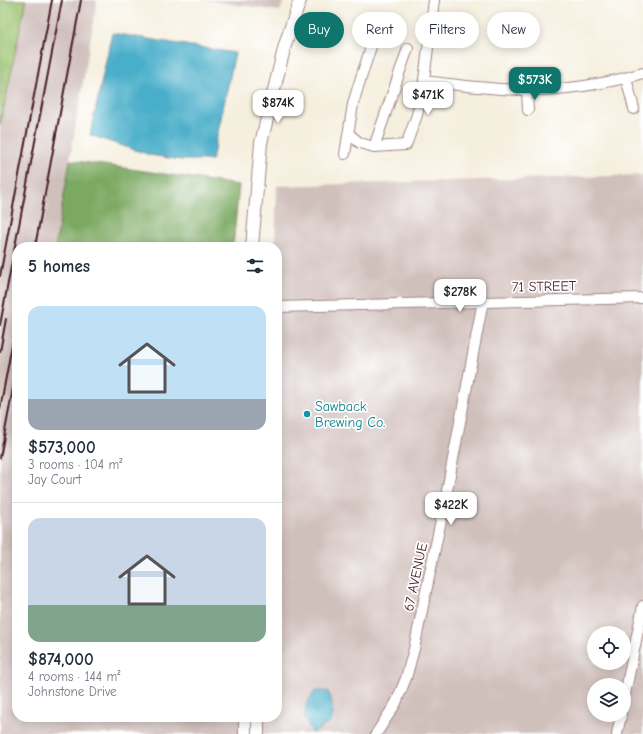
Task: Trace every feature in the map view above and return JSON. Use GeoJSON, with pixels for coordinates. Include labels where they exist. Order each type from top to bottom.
{"type":"FeatureCollection","features":[{"type":"Feature","properties":{"kind":"main road"},"geometry":{"type":"LineString","coordinates":[[252,242],[261,143],[285,45],[300,0]]}},
{"type":"Feature","properties":{"kind":"main road"},"geometry":{"type":"LineString","coordinates":[[245,722],[245,734]]}},
{"type":"Feature","properties":{"kind":"main road"},"geometry":{"type":"LineString","coordinates":[[258,722],[258,734]]}},
{"type":"Feature","properties":{"kind":"street"},"geometry":{"type":"LineString","coordinates":[[349,134],[360,142],[374,147],[406,145],[420,106],[434,0]]}},
{"type":"Feature","properties":{"kind":"street"},"geometry":{"type":"LineString","coordinates":[[345,154],[353,104],[371,48]]}},
{"type":"Feature","properties":{"kind":"street"},"geometry":{"type":"LineString","coordinates":[[374,147],[408,48]]}},
{"type":"Feature","properties":{"kind":"street"},"geometry":{"type":"LineString","coordinates":[[424,81],[477,87],[545,90],[579,87],[626,78],[643,72]]}},
{"type":"Feature","properties":{"kind":"street"},"geometry":{"type":"LineString","coordinates":[[626,78],[634,109]]}},
{"type":"Feature","properties":{"kind":"street"},"geometry":{"type":"LineString","coordinates":[[528,90],[528,110]]}},
{"type":"Feature","properties":{"kind":"street","name":"71 STREET"},"geometry":{"type":"LineString","coordinates":[[282,306],[643,298]]}},
{"type":"Feature","properties":{"kind":"street","name":"67 AVENUE"},"geometry":{"type":"LineString","coordinates":[[376,734],[396,703],[406,678],[414,649],[483,301]]}},
{"type":"Feature","properties":{"kind":"street"},"geometry":{"type":"LineString","coordinates":[[628,678],[643,606]]}},
{"type":"Feature","properties":{"kind":"street"},"geometry":{"type":"LineString","coordinates":[[617,734],[620,722]]}},
{"type":"Feature","properties":{"kind":"shaded area"},"geometry":{"type":"Polygon","coordinates":[[[26,0],[97,0],[56,242],[12,242],[12,722],[282,722],[282,242],[275,242],[277,186],[643,175],[643,734],[0,734],[0,126],[26,0]]]}},
{"type":"Feature","properties":{"kind":"shaded area"},"geometry":{"type":"Polygon","coordinates":[[[204,0],[284,0],[280,11],[204,0]]]}},
{"type":"Feature","properties":{"kind":"green space"},"geometry":{"type":"Polygon","coordinates":[[[0,0],[26,0],[0,126],[0,0]]]}},
{"type":"Feature","properties":{"kind":"green space"},"geometry":{"type":"Polygon","coordinates":[[[70,160],[239,185],[233,242],[56,242],[70,160]]]}},
{"type":"Feature","properties":{"kind":"water"},"geometry":{"type":"Polygon","coordinates":[[[112,33],[235,53],[212,160],[181,160],[150,155],[90,135],[112,33]]]}},
{"type":"Feature","properties":{"kind":"water"},"geometry":{"type":"Polygon","coordinates":[[[315,691],[328,691],[332,702],[332,721],[313,733],[304,718],[307,703],[315,691]]]}},
{"type":"Feature","properties":{"kind":"railway"},"geometry":{"type":"LineString","coordinates":[[0,276],[52,0]]}},
{"type":"Feature","properties":{"kind":"railway"},"geometry":{"type":"LineString","coordinates":[[16,242],[62,0]]}},
{"type":"Feature","properties":{"kind":"railway"},"geometry":{"type":"LineString","coordinates":[[36,242],[81,0]]}},
{"type":"Feature","properties":{"kind":"railway"},"geometry":{"type":"LineString","coordinates":[[0,325],[12,262]]}},
{"type":"Feature","properties":{"kind":"railway"},"geometry":{"type":"LineString","coordinates":[[0,352],[6,319]]}},
{"type":"Feature","properties":{"kind":"railway"},"geometry":{"type":"LineString","coordinates":[[0,409],[12,345]]}},
{"type":"Feature","properties":{"kind":"railway"},"geometry":{"type":"LineString","coordinates":[[0,458],[12,394]]}},
{"type":"Feature","properties":{"kind":"place","name":"Sawback Brewing Co."},"geometry":{"type":"Point","coordinates":[307,414]}}]}
